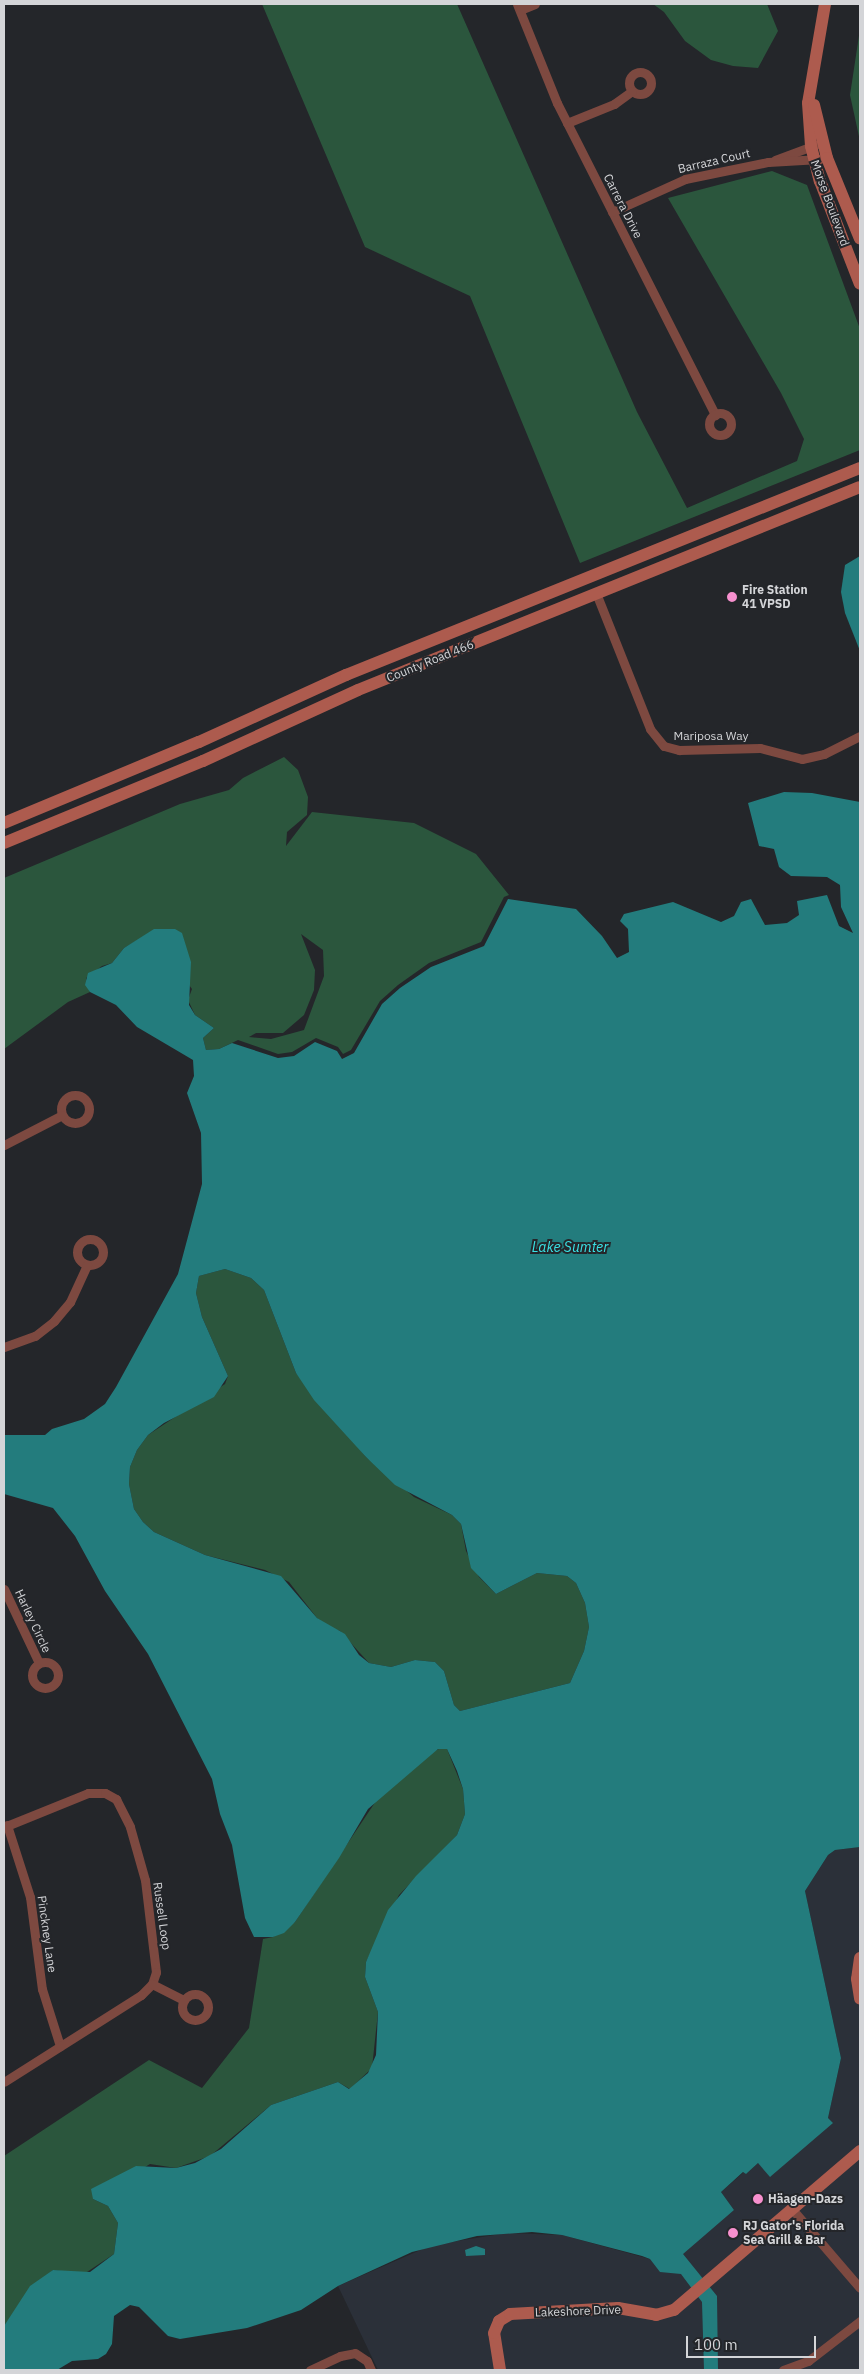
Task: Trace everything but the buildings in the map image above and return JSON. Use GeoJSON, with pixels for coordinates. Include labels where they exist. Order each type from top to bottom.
{"type":"FeatureCollection","features":[{"type":"Feature","properties":{"kind":"main road","name":"Morse Boulevard"},"geometry":{"type":"LineString","coordinates":[[825,4],[808,103],[816,144],[813,160],[860,284]]}},
{"type":"Feature","properties":{"kind":"main road","name":"Morse Boulevard"},"geometry":{"type":"LineString","coordinates":[[816,144],[827,158],[860,239]]}},
{"type":"Feature","properties":{"kind":"main road","name":"County Road 466"},"geometry":{"type":"LineString","coordinates":[[4,823],[199,742],[346,675],[860,468]]}},
{"type":"Feature","properties":{"kind":"main road","name":"County Road 466"},"geometry":{"type":"LineString","coordinates":[[4,843],[203,761],[358,690],[860,487]]}},
{"type":"Feature","properties":{"kind":"main road"},"geometry":{"type":"LineString","coordinates":[[589,576],[596,593]]}},
{"type":"Feature","properties":{"kind":"main road"},"geometry":{"type":"LineString","coordinates":[[860,1958],[858,1979],[860,1999]]}},
{"type":"Feature","properties":{"kind":"main road","name":"Lakeshore Drive"},"geometry":{"type":"LineString","coordinates":[[500,2370],[494,2333],[499,2321],[510,2314],[618,2308],[656,2315],[674,2310],[694,2295],[860,2151]]}},
{"type":"Feature","properties":{"kind":"street"},"geometry":{"type":"LineString","coordinates":[[518,7],[535,4]]}},
{"type":"Feature","properties":{"kind":"street","name":"Carrera Drive"},"geometry":{"type":"LineString","coordinates":[[518,7],[567,124],[714,414]]}},
{"type":"Feature","properties":{"kind":"street"},"geometry":{"type":"LineString","coordinates":[[567,124],[614,104],[632,91]]}},
{"type":"Feature","properties":{"kind":"street","name":"Barraza Court"},"geometry":{"type":"LineString","coordinates":[[612,212],[685,179],[768,162],[816,144]]}},
{"type":"Feature","properties":{"kind":"street","name":"Barraza Court"},"geometry":{"type":"LineString","coordinates":[[768,162],[827,158]]}},
{"type":"Feature","properties":{"kind":"street","name":"Mariposa Way"},"geometry":{"type":"LineString","coordinates":[[596,593],[650,729],[664,746],[679,750],[760,748],[802,759],[860,742]]}},
{"type":"Feature","properties":{"kind":"street","name":"Mariposa Way"},"geometry":{"type":"LineString","coordinates":[[835,749],[860,736]]}},
{"type":"Feature","properties":{"kind":"street"},"geometry":{"type":"LineString","coordinates":[[4,1145],[62,1116]]}},
{"type":"Feature","properties":{"kind":"street"},"geometry":{"type":"LineString","coordinates":[[4,1348],[35,1336],[54,1321],[70,1302],[87,1265]]}},
{"type":"Feature","properties":{"kind":"street","name":"Harley Circle"},"geometry":{"type":"LineString","coordinates":[[4,1589],[39,1663]]}},
{"type":"Feature","properties":{"kind":"street","name":"Russell Loop"},"geometry":{"type":"LineString","coordinates":[[5,1826],[88,1793],[105,1793],[120,1804],[139,1853],[151,1911],[156,1972],[152,1984]]}},
{"type":"Feature","properties":{"kind":"street","name":"Pinckney Lane"},"geometry":{"type":"LineString","coordinates":[[5,1826],[30,1897],[42,1989],[60,2046]]}},
{"type":"Feature","properties":{"kind":"street"},"geometry":{"type":"LineString","coordinates":[[4,2082],[141,1995],[152,1984],[184,2000]]}},
{"type":"Feature","properties":{"kind":"street"},"geometry":{"type":"LineString","coordinates":[[792,2209],[860,2288]]}},
{"type":"Feature","properties":{"kind":"street"},"geometry":{"type":"LineString","coordinates":[[783,2370],[808,2361],[860,2321]]}},
{"type":"Feature","properties":{"kind":"street"},"geometry":{"type":"LineString","coordinates":[[310,2370],[340,2356],[355,2353],[367,2361],[371,2370]]}},
{"type":"Feature","properties":{"kind":"shaded area"},"geometry":{"type":"Polygon","coordinates":[[[860,1847],[860,2370],[378,2370],[338,2286],[432,2245],[507,2233],[562,2235],[650,2259],[734,2210],[721,2192],[744,2172],[746,2174],[758,2163],[771,2176],[821,2132],[828,2118],[841,2058],[805,1891],[828,1855],[835,1850],[860,1847]]]}},
{"type":"Feature","properties":{"kind":"green space"},"geometry":{"type":"Polygon","coordinates":[[[262,4],[457,4],[637,412],[687,508],[797,461],[804,439],[781,393],[668,198],[772,171],[807,185],[860,329],[860,450],[580,563],[470,296],[365,247],[262,4]]]}},
{"type":"Feature","properties":{"kind":"green space"},"geometry":{"type":"Polygon","coordinates":[[[653,4],[767,4],[778,31],[758,68],[733,66],[711,60],[685,41],[664,12],[653,4]]]}},
{"type":"Feature","properties":{"kind":"green space"},"geometry":{"type":"Polygon","coordinates":[[[860,29],[860,141],[850,95],[860,29]]]}},
{"type":"Feature","properties":{"kind":"green space"},"geometry":{"type":"Polygon","coordinates":[[[284,757],[298,770],[308,797],[307,815],[287,832],[286,846],[312,812],[414,823],[476,854],[509,895],[504,897],[481,942],[429,963],[398,985],[380,1001],[351,1050],[343,1054],[338,1047],[316,1038],[292,1052],[278,1054],[238,1040],[219,1049],[206,1050],[203,1038],[214,1028],[195,1015],[188,1000],[192,989],[150,933],[124,948],[112,963],[102,966],[86,978],[90,992],[68,1002],[4,1049],[4,878],[180,804],[229,790],[243,778],[284,757]],[[301,934],[315,970],[314,990],[304,1015],[283,1033],[256,1033],[249,1037],[271,1039],[304,1030],[324,976],[323,950],[301,934]]]}},
{"type":"Feature","properties":{"kind":"green space"},"geometry":{"type":"Polygon","coordinates":[[[225,1269],[251,1278],[264,1290],[296,1373],[366,1457],[414,1497],[452,1515],[461,1524],[466,1551],[479,1577],[496,1594],[537,1573],[567,1576],[576,1583],[585,1603],[589,1627],[584,1651],[570,1683],[460,1711],[454,1705],[444,1671],[435,1662],[415,1660],[391,1667],[369,1663],[340,1631],[328,1627],[317,1618],[289,1582],[265,1570],[205,1555],[154,1532],[143,1522],[134,1509],[129,1484],[130,1467],[137,1450],[148,1435],[225,1384],[228,1376],[202,1317],[196,1293],[199,1276],[225,1269]]]}},
{"type":"Feature","properties":{"kind":"green space"},"geometry":{"type":"Polygon","coordinates":[[[443,1747],[447,1749],[463,1789],[465,1814],[457,1835],[399,1895],[366,1962],[365,1977],[378,2012],[372,2068],[350,2089],[338,2082],[271,2105],[210,2156],[176,2168],[150,2164],[93,2199],[108,2206],[118,2223],[114,2254],[84,2274],[53,2270],[4,2326],[4,2156],[149,2060],[202,2088],[249,2028],[263,1939],[273,1937],[295,1922],[376,1801],[430,1753],[443,1747]]]}},
{"type":"Feature","properties":{"kind":"water"},"geometry":{"type":"Polygon","coordinates":[[[860,556],[860,651],[845,613],[841,592],[845,565],[860,556]]]}},
{"type":"Feature","properties":{"kind":"water","name":"Lake Sumter"},"geometry":{"type":"Polygon","coordinates":[[[784,792],[812,793],[860,802],[860,1847],[835,1850],[828,1855],[805,1891],[841,2058],[828,2118],[833,2123],[770,2177],[758,2163],[746,2174],[743,2172],[721,2192],[734,2210],[683,2254],[717,2296],[718,2370],[704,2370],[702,2302],[681,2274],[660,2272],[650,2259],[642,2256],[562,2235],[532,2232],[477,2236],[412,2252],[338,2286],[301,2310],[247,2328],[180,2339],[168,2336],[139,2307],[130,2305],[114,2316],[112,2344],[106,2354],[98,2359],[72,2361],[57,2370],[4,2370],[4,2326],[30,2286],[53,2270],[90,2272],[114,2254],[118,2223],[108,2206],[93,2199],[91,2189],[136,2166],[176,2168],[195,2163],[221,2149],[271,2105],[338,2082],[349,2089],[368,2073],[376,2055],[378,2012],[365,1977],[366,1962],[388,1910],[416,1876],[457,1835],[465,1814],[463,1789],[457,1771],[447,1749],[438,1749],[368,1809],[339,1858],[295,1922],[284,1933],[273,1937],[254,1937],[245,1918],[232,1845],[220,1814],[212,1779],[148,1654],[105,1591],[75,1536],[53,1508],[4,1494],[4,1435],[45,1435],[52,1429],[84,1419],[105,1404],[116,1387],[178,1274],[202,1184],[201,1133],[187,1093],[194,1076],[193,1060],[137,1027],[116,1005],[90,992],[85,985],[88,973],[112,963],[124,948],[154,929],[175,929],[182,933],[191,962],[189,1005],[195,1015],[214,1028],[203,1038],[206,1050],[219,1049],[232,1043],[278,1058],[294,1056],[315,1042],[337,1051],[342,1059],[354,1053],[382,1004],[400,988],[431,967],[484,946],[508,899],[576,909],[602,936],[617,958],[629,952],[628,929],[620,921],[624,914],[673,902],[721,922],[734,916],[741,902],[751,899],[765,925],[787,923],[799,915],[797,901],[827,895],[839,926],[853,933],[841,907],[840,885],[827,877],[791,876],[779,867],[774,849],[759,846],[748,803],[784,792]],[[225,1269],[199,1276],[196,1293],[202,1317],[228,1376],[214,1397],[164,1423],[148,1435],[137,1450],[130,1467],[129,1484],[134,1509],[143,1522],[154,1532],[205,1555],[281,1576],[317,1618],[345,1634],[359,1655],[369,1663],[391,1667],[415,1660],[435,1662],[444,1671],[454,1705],[460,1711],[570,1683],[584,1651],[589,1627],[585,1603],[576,1583],[567,1576],[537,1573],[496,1594],[471,1568],[461,1524],[452,1515],[395,1485],[366,1457],[314,1400],[296,1373],[264,1290],[251,1278],[225,1269]]]}},
{"type":"Feature","properties":{"kind":"water"},"geometry":{"type":"Polygon","coordinates":[[[476,2246],[485,2249],[485,2255],[466,2256],[465,2250],[476,2246]]]}},
{"type":"Feature","properties":{"kind":"place","name":"Fire Station 41 VPSD"},"geometry":{"type":"Point","coordinates":[732,597]}},
{"type":"Feature","properties":{"kind":"place","name":"Häagen-Dazs"},"geometry":{"type":"Point","coordinates":[758,2199]}},
{"type":"Feature","properties":{"kind":"place","name":"RJ Gator's Florida Sea Grill & Bar"},"geometry":{"type":"Point","coordinates":[733,2233]}}]}
